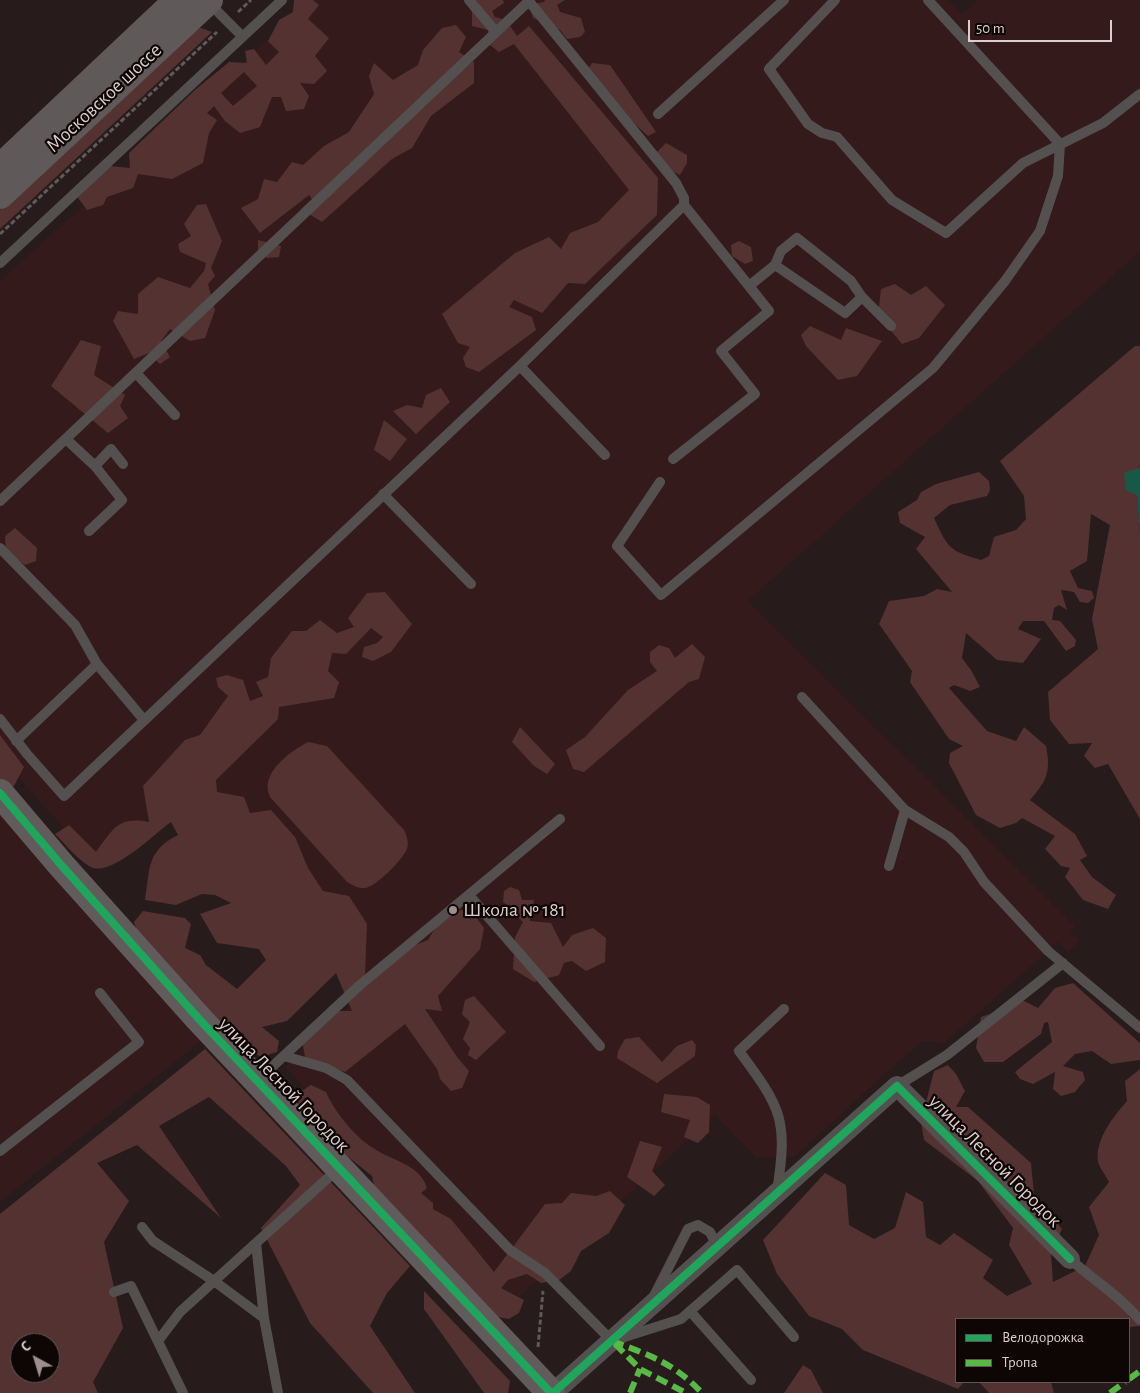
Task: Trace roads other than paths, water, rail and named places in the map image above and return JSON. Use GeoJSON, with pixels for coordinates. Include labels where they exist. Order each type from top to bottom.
{"type":"FeatureCollection","features":[{"type":"Feature","properties":{"kind":"main road","name":"Московское шоссе"},"geometry":{"type":"LineString","coordinates":[[0,168],[178,0]]}},
{"type":"Feature","properties":{"kind":"main road","name":"Московское шоссе"},"geometry":{"type":"LineString","coordinates":[[0,195],[208,0]]}},
{"type":"Feature","properties":{"kind":"street","name":"улица Лесной Городок"},"geometry":{"type":"LineString","coordinates":[[0,793],[62,866],[166,982],[547,1387]]}},
{"type":"Feature","properties":{"kind":"street","name":"улица Лесной Городок"},"geometry":{"type":"LineString","coordinates":[[897,1086],[1070,1259]]}},
{"type":"Feature","properties":{"kind":"street"},"geometry":{"type":"LineString","coordinates":[[547,1387],[612,1340],[897,1086]]}},
{"type":"Feature","properties":{"kind":"lane"},"geometry":{"type":"LineString","coordinates":[[208,0],[242,36]]}},
{"type":"Feature","properties":{"kind":"lane"},"geometry":{"type":"LineString","coordinates":[[0,263],[282,0]]}},
{"type":"Feature","properties":{"kind":"lane"},"geometry":{"type":"LineString","coordinates":[[469,0],[496,32]]}},
{"type":"Feature","properties":{"kind":"lane"},"geometry":{"type":"LineString","coordinates":[[0,501],[529,0],[676,183],[684,198],[684,205],[769,311],[721,352],[755,394],[673,459]]}},
{"type":"Feature","properties":{"kind":"lane"},"geometry":{"type":"LineString","coordinates":[[658,114],[784,0]]}},
{"type":"Feature","properties":{"kind":"lane"},"geometry":{"type":"LineString","coordinates":[[835,0],[769,69],[808,124],[822,133],[838,137],[892,200],[946,233],[1023,163],[1103,123],[1140,94]]}},
{"type":"Feature","properties":{"kind":"lane"},"geometry":{"type":"LineString","coordinates":[[660,482],[617,546],[661,595],[933,368],[1005,281],[1040,231],[1058,176],[1060,144],[928,0]]}},
{"type":"Feature","properties":{"kind":"lane"},"geometry":{"type":"LineString","coordinates":[[0,719],[16,741],[64,796],[520,366],[684,205]]}},
{"type":"Feature","properties":{"kind":"lane"},"geometry":{"type":"LineString","coordinates":[[748,286],[775,265],[781,251],[797,238],[851,281],[862,297],[891,326]]}},
{"type":"Feature","properties":{"kind":"lane"},"geometry":{"type":"LineString","coordinates":[[775,265],[845,313],[862,297]]}},
{"type":"Feature","properties":{"kind":"lane"},"geometry":{"type":"LineString","coordinates":[[520,366],[605,454]]}},
{"type":"Feature","properties":{"kind":"lane"},"geometry":{"type":"LineString","coordinates":[[136,373],[175,415]]}},
{"type":"Feature","properties":{"kind":"lane"},"geometry":{"type":"LineString","coordinates":[[66,439],[95,466],[122,500],[89,531]]}},
{"type":"Feature","properties":{"kind":"lane"},"geometry":{"type":"LineString","coordinates":[[95,466],[111,449],[123,464]]}},
{"type":"Feature","properties":{"kind":"lane"},"geometry":{"type":"LineString","coordinates":[[384,494],[471,584]]}},
{"type":"Feature","properties":{"kind":"lane"},"geometry":{"type":"LineString","coordinates":[[0,548],[75,625],[97,664],[144,720]]}},
{"type":"Feature","properties":{"kind":"lane"},"geometry":{"type":"LineString","coordinates":[[16,741],[97,664]]}},
{"type":"Feature","properties":{"kind":"lane"},"geometry":{"type":"LineString","coordinates":[[802,697],[905,810],[949,837],[964,852],[984,882],[1048,951],[1140,1028]]}},
{"type":"Feature","properties":{"kind":"lane"},"geometry":{"type":"LineString","coordinates":[[888,866],[905,810]]}},
{"type":"Feature","properties":{"kind":"lane"},"geometry":{"type":"LineString","coordinates":[[258,1080],[360,986],[560,819]]}},
{"type":"Feature","properties":{"kind":"lane"},"geometry":{"type":"LineString","coordinates":[[469,895],[600,1046]]}},
{"type":"Feature","properties":{"kind":"lane"},"geometry":{"type":"LineString","coordinates":[[897,1086],[947,1055],[1063,963]]}},
{"type":"Feature","properties":{"kind":"lane"},"geometry":{"type":"LineString","coordinates":[[0,1151],[139,1042],[100,994]]}},
{"type":"Feature","properties":{"kind":"lane"},"geometry":{"type":"LineString","coordinates":[[777,1193],[782,1157],[783,1130],[777,1107],[739,1051],[784,1009]]}},
{"type":"Feature","properties":{"kind":"lane"},"geometry":{"type":"LineString","coordinates":[[284,1056],[326,1068],[347,1080],[510,1250],[545,1273],[612,1340],[681,1319],[737,1270],[794,1337]]}},
{"type":"Feature","properties":{"kind":"lane"},"geometry":{"type":"LineString","coordinates":[[158,1341],[180,1312],[340,1168]]}},
{"type":"Feature","properties":{"kind":"lane"},"geometry":{"type":"LineString","coordinates":[[644,1312],[669,1269],[680,1240],[688,1229],[698,1226],[710,1232],[717,1246]]}},
{"type":"Feature","properties":{"kind":"lane"},"geometry":{"type":"LineString","coordinates":[[142,1227],[153,1241],[214,1281],[264,1318]]}},
{"type":"Feature","properties":{"kind":"lane"},"geometry":{"type":"LineString","coordinates":[[256,1243],[264,1318],[278,1393]]}},
{"type":"Feature","properties":{"kind":"lane"},"geometry":{"type":"LineString","coordinates":[[1070,1259],[1093,1280],[1112,1293],[1140,1320]]}},
{"type":"Feature","properties":{"kind":"lane"},"geometry":{"type":"LineString","coordinates":[[114,1292],[131,1286],[183,1393]]}},
{"type":"Feature","properties":{"kind":"lane"},"geometry":{"type":"LineString","coordinates":[[690,1311],[750,1380]]}},
{"type":"Feature","properties":{"kind":"place","name":"Школа № 181"},"geometry":{"type":"Point","coordinates":[453,910]}}]}
